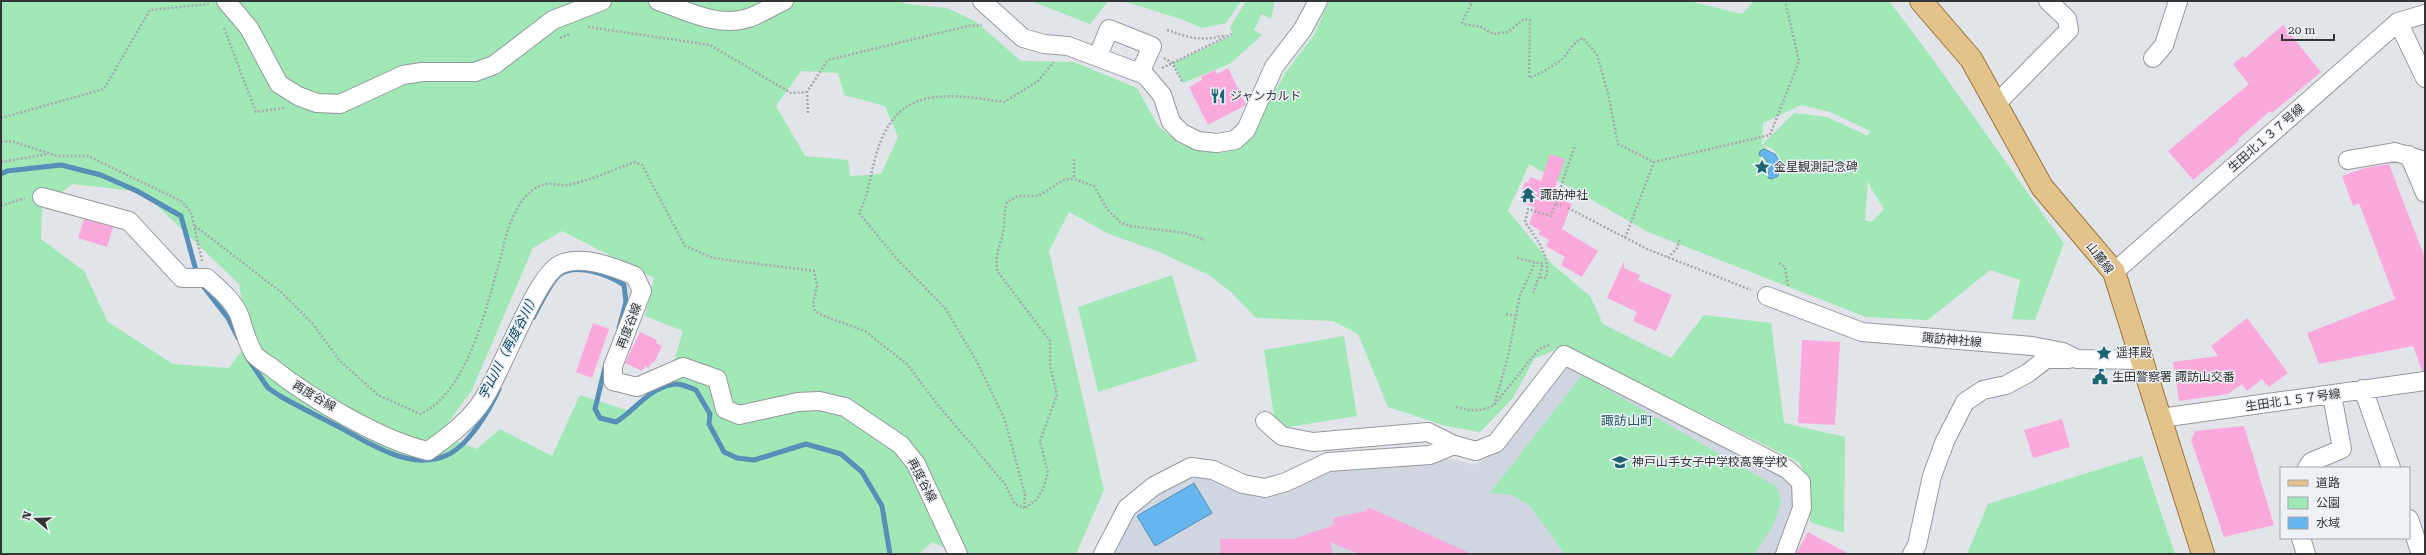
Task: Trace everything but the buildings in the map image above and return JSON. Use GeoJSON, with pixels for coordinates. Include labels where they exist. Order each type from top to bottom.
{"type":"FeatureCollection","features":[{"type":"Feature","properties":{"kind":"main road","name":"山麓線"},"geometry":{"type":"LineString","coordinates":[[1921,1],[1971,59],[2042,188],[2114,272],[2203,554]]}},
{"type":"Feature","properties":{"kind":"street"},"geometry":{"type":"LineString","coordinates":[[220,2],[249,28],[279,84],[298,96],[317,103],[340,104],[403,75],[422,72],[475,72],[494,65],[553,20],[602,1]]}},
{"type":"Feature","properties":{"kind":"street"},"geometry":{"type":"LineString","coordinates":[[658,1],[709,19],[727,21],[745,19],[784,1]]}},
{"type":"Feature","properties":{"kind":"street"},"geometry":{"type":"LineString","coordinates":[[982,1],[1023,38],[1044,44],[1068,46],[1143,74],[1162,95],[1171,122],[1182,133],[1198,141],[1217,143],[1235,140],[1246,130],[1274,67],[1303,29],[1318,1]]}},
{"type":"Feature","properties":{"kind":"street"},"geometry":{"type":"LineString","coordinates":[[1996,104],[2069,30],[2068,19],[2048,1]]}},
{"type":"Feature","properties":{"kind":"street"},"geometry":{"type":"LineString","coordinates":[[2153,58],[2164,45],[2178,1]]}},
{"type":"Feature","properties":{"kind":"street","name":"生田北１３７号線"},"geometry":{"type":"LineString","coordinates":[[2114,272],[2398,22],[2425,14]]}},
{"type":"Feature","properties":{"kind":"street"},"geometry":{"type":"LineString","coordinates":[[2398,22],[2425,78]]}},
{"type":"Feature","properties":{"kind":"street"},"geometry":{"type":"LineString","coordinates":[[1098,56],[1109,29],[1152,46],[1143,74]]}},
{"type":"Feature","properties":{"kind":"street"},"geometry":{"type":"LineString","coordinates":[[2348,160],[2395,152],[2417,158],[2425,193]]}},
{"type":"Feature","properties":{"kind":"street","name":"再度谷線"},"geometry":{"type":"LineString","coordinates":[[42,196],[129,221],[182,278],[200,278],[225,295],[239,316],[245,336],[255,355],[293,385],[359,422],[410,448],[428,451],[454,432],[479,407],[511,348],[540,286],[547,276],[558,265],[572,262],[611,266],[635,276],[642,291],[613,366],[613,381],[637,387],[683,368],[717,378],[725,410],[739,415],[798,402],[819,401],[845,407],[902,445],[916,464],[958,554]]}},
{"type":"Feature","properties":{"kind":"street","name":"諏訪神社線"},"geometry":{"type":"LineString","coordinates":[[1767,296],[1862,332],[2032,346],[2063,352],[2077,359],[2142,360]]}},
{"type":"Feature","properties":{"kind":"street"},"geometry":{"type":"LineString","coordinates":[[1265,421],[1282,436],[1313,442],[1428,432],[1454,445],[1476,451],[1496,442],[1564,354],[1787,469],[1801,482],[1802,508],[1785,554]]}},
{"type":"Feature","properties":{"kind":"street"},"geometry":{"type":"LineString","coordinates":[[1912,554],[1917,545],[1932,476],[1945,441],[1965,402],[1983,390],[2006,384],[2028,374],[2046,359],[2077,359]]}},
{"type":"Feature","properties":{"kind":"street","name":"生田北１５７号線"},"geometry":{"type":"LineString","coordinates":[[2161,418],[2425,381]]}},
{"type":"Feature","properties":{"kind":"street"},"geometry":{"type":"LineString","coordinates":[[2363,389],[2391,467]]}},
{"type":"Feature","properties":{"kind":"street"},"geometry":{"type":"LineString","coordinates":[[2308,467],[2311,462],[2342,449],[2332,395]]}},
{"type":"Feature","properties":{"kind":"street"},"geometry":{"type":"LineString","coordinates":[[1103,554],[1127,508],[1154,486],[1191,467],[1213,470],[1244,484],[1265,488],[1286,482],[1328,462],[1430,455],[1454,445]]}},
{"type":"Feature","properties":{"kind":"street"},"geometry":{"type":"LineString","coordinates":[[2410,522],[2421,554]]}},
{"type":"Feature","properties":{"kind":"street"},"geometry":{"type":"LineString","coordinates":[[2301,539],[2306,554]]}},
{"type":"Feature","properties":{"kind":"path"},"geometry":{"type":"LineString","coordinates":[[1470,1],[1472,3],[1462,22],[1463,24],[1482,27],[1493,34],[1508,32],[1524,19],[1530,20],[1529,78],[1549,70],[1563,58],[1576,40],[1582,38],[1597,55],[1608,93],[1618,144],[1654,162],[1770,135],[1799,61],[1785,1]]}},
{"type":"Feature","properties":{"kind":"path"},"geometry":{"type":"LineString","coordinates":[[1,118],[104,89],[150,10],[220,2]]}},
{"type":"Feature","properties":{"kind":"path"},"geometry":{"type":"LineString","coordinates":[[223,25],[256,112],[288,108]]}},
{"type":"Feature","properties":{"kind":"path"},"geometry":{"type":"LineString","coordinates":[[808,113],[807,92],[828,60],[968,26],[983,25]]}},
{"type":"Feature","properties":{"kind":"path"},"geometry":{"type":"LineString","coordinates":[[582,29],[590,26],[710,45],[791,93],[807,92]]}},
{"type":"Feature","properties":{"kind":"path"},"geometry":{"type":"LineString","coordinates":[[1143,74],[1172,63],[1232,34],[1207,40],[1195,40],[1167,30]]}},
{"type":"Feature","properties":{"kind":"path"},"geometry":{"type":"LineString","coordinates":[[553,41],[575,32]]}},
{"type":"Feature","properties":{"kind":"path"},"geometry":{"type":"LineString","coordinates":[[1024,508],[1023,487],[1005,420],[977,362],[945,308],[902,264],[859,213],[867,198],[876,156],[885,128],[905,107],[922,99],[960,96],[1004,102],[1037,82],[1068,46]]}},
{"type":"Feature","properties":{"kind":"path"},"geometry":{"type":"LineString","coordinates":[[1161,55],[1172,63],[1183,83]]}},
{"type":"Feature","properties":{"kind":"path"},"geometry":{"type":"LineString","coordinates":[[1,142],[11,141],[57,156],[88,156],[181,201],[191,212],[195,226],[200,278]]}},
{"type":"Feature","properties":{"kind":"path"},"geometry":{"type":"LineString","coordinates":[[1540,276],[1546,278],[1549,266],[1543,252],[1525,222],[1527,212],[1528,209],[1551,216],[1575,146]]}},
{"type":"Feature","properties":{"kind":"path"},"geometry":{"type":"LineString","coordinates":[[1,162],[48,154]]}},
{"type":"Feature","properties":{"kind":"path"},"geometry":{"type":"LineString","coordinates":[[1074,159],[1074,179]]}},
{"type":"Feature","properties":{"kind":"path"},"geometry":{"type":"LineString","coordinates":[[195,226],[281,292],[313,324],[340,361],[378,395],[420,414],[444,398],[471,353],[506,231],[515,212],[531,191],[546,184],[567,185],[635,162],[642,165],[685,246],[713,258],[814,271],[817,286],[813,304],[815,311],[824,316],[865,331],[907,364],[948,418],[1005,484],[1015,504],[1024,508]]}},
{"type":"Feature","properties":{"kind":"path"},"geometry":{"type":"LineString","coordinates":[[1625,238],[1654,162]]}},
{"type":"Feature","properties":{"kind":"path"},"geometry":{"type":"LineString","coordinates":[[1024,508],[1036,500],[1043,489],[1048,473],[1040,441],[1057,395],[1050,366],[1050,341],[998,272],[996,255],[1004,229],[1004,209],[1007,202],[1018,196],[1038,196],[1065,179],[1074,179],[1094,186],[1107,209],[1120,222],[1129,226],[1185,233],[1205,240]]}},
{"type":"Feature","properties":{"kind":"path"},"geometry":{"type":"LineString","coordinates":[[1,206],[24,198],[42,196]]}},
{"type":"Feature","properties":{"kind":"path"},"geometry":{"type":"LineString","coordinates":[[1556,204],[1561,205]]}},
{"type":"Feature","properties":{"kind":"path"},"geometry":{"type":"LineString","coordinates":[[1568,208],[1625,238],[1668,258],[1767,296]]}},
{"type":"Feature","properties":{"kind":"path"},"geometry":{"type":"LineString","coordinates":[[1668,258],[1677,248],[1680,238]]}},
{"type":"Feature","properties":{"kind":"path"},"geometry":{"type":"LineString","coordinates":[[1517,258],[1543,264],[1533,293]]}},
{"type":"Feature","properties":{"kind":"path"},"geometry":{"type":"LineString","coordinates":[[1494,405],[1508,356],[1520,295],[1535,263]]}},
{"type":"Feature","properties":{"kind":"path"},"geometry":{"type":"LineString","coordinates":[[1779,263],[1785,267],[1789,289]]}},
{"type":"Feature","properties":{"kind":"path"},"geometry":{"type":"LineString","coordinates":[[1506,314],[1515,316]]}},
{"type":"Feature","properties":{"kind":"path"},"geometry":{"type":"LineString","coordinates":[[1456,407],[1476,410],[1488,408],[1494,405],[1539,349],[1549,344],[1564,354]]}},
{"type":"Feature","properties":{"kind":"shaded area","name":"神戸山手女子中学校高等学校"},"geometry":{"type":"Polygon","coordinates":[[[1568,364],[1787,475],[1795,488],[1796,509],[1779,554],[1110,554],[1133,512],[1160,490],[1194,473],[1213,478],[1242,491],[1329,468],[1455,459],[1474,465],[1497,452],[1558,369],[1568,364]]]}},
{"type":"Feature","properties":{"kind":"green space"},"geometry":{"type":"Polygon","coordinates":[[[1,1],[901,1],[905,4],[947,8],[975,21],[1021,61],[1074,62],[1137,88],[1158,126],[1180,144],[1214,150],[1245,145],[1286,72],[1314,35],[1329,1],[1689,1],[1742,14],[1754,1],[1889,1],[1934,61],[2064,243],[2035,320],[2012,319],[2020,280],[1990,270],[1928,320],[1866,317],[1648,232],[1529,164],[1508,211],[1552,264],[1590,296],[1603,324],[1671,358],[1704,315],[1771,323],[1784,423],[1845,437],[1844,533],[1810,522],[1811,487],[1799,462],[1565,346],[1534,359],[1513,398],[1480,432],[1446,426],[1388,407],[1358,334],[1333,321],[1256,318],[1231,292],[1209,275],[1157,251],[1109,234],[1069,212],[1049,251],[1104,490],[1076,554],[958,554],[932,542],[919,554],[1,554],[1,1]],[[801,71],[776,106],[805,156],[848,160],[850,176],[881,174],[898,137],[885,106],[844,95],[838,73],[801,71]],[[1801,105],[1763,123],[1762,144],[1781,162],[1774,180],[1781,172],[1783,162],[1775,151],[1763,144],[1794,113],[1827,117],[1868,136],[1870,131],[1830,112],[1801,105]],[[1868,181],[1865,220],[1872,222],[1884,209],[1868,181]],[[72,184],[42,209],[41,239],[84,271],[108,322],[173,364],[229,368],[249,341],[239,284],[143,192],[72,184]],[[562,231],[533,248],[472,390],[439,435],[477,449],[500,429],[552,456],[580,395],[629,411],[667,384],[683,331],[645,316],[654,278],[562,231]]]}},
{"type":"Feature","properties":{"kind":"green space"},"geometry":{"type":"Polygon","coordinates":[[[1031,1],[1108,1],[1090,24],[1031,1]]]}},
{"type":"Feature","properties":{"kind":"green space"},"geometry":{"type":"Polygon","coordinates":[[[1123,1],[1241,1],[1226,23],[1202,28],[1181,19],[1123,1]]]}},
{"type":"Feature","properties":{"kind":"green space"},"geometry":{"type":"Polygon","coordinates":[[[1246,1],[1275,1],[1271,19],[1262,14],[1254,30],[1262,35],[1231,63],[1183,83],[1173,63],[1233,35],[1230,27],[1246,1]]]}},
{"type":"Feature","properties":{"kind":"green space"},"geometry":{"type":"Polygon","coordinates":[[[1172,275],[1197,361],[1098,392],[1078,307],[1172,275]]]}},
{"type":"Feature","properties":{"kind":"green space"},"geometry":{"type":"Polygon","coordinates":[[[1344,336],[1357,416],[1276,429],[1264,350],[1344,336]]]}},
{"type":"Feature","properties":{"kind":"green space"},"geometry":{"type":"Polygon","coordinates":[[[1582,375],[1777,487],[1781,502],[1773,526],[1754,554],[1565,554],[1530,506],[1513,495],[1490,493],[1582,375]]]}},
{"type":"Feature","properties":{"kind":"green space"},"geometry":{"type":"Polygon","coordinates":[[[2142,456],[2175,554],[1967,554],[1988,504],[2142,456]]]}},
{"type":"Feature","properties":{"kind":"water"},"geometry":{"type":"Polygon","coordinates":[[[1764,149],[1775,154],[1781,164],[1778,176],[1772,179],[1768,178],[1769,167],[1767,161],[1759,155],[1760,151],[1764,149]]]}},
{"type":"Feature","properties":{"kind":"water"},"geometry":{"type":"Polygon","coordinates":[[[1194,483],[1212,513],[1155,546],[1137,516],[1194,483]]]}},
{"type":"Feature","properties":{"kind":"waterway","name":"宇山川（再度谷川）"},"geometry":{"type":"LineString","coordinates":[[1,174],[7,171],[61,165],[101,175],[137,191],[181,216],[197,274]]}},
{"type":"Feature","properties":{"kind":"waterway","name":"宇山川（再度谷川）"},"geometry":{"type":"LineString","coordinates":[[533,318],[541,302],[559,275],[566,271],[574,270],[592,271],[610,277],[624,285],[626,302],[619,328]]}},
{"type":"Feature","properties":{"kind":"waterway","name":"宇山川（再度谷川）"},"geometry":{"type":"LineString","coordinates":[[200,282],[228,318],[238,338]]}},
{"type":"Feature","properties":{"kind":"waterway","name":"宇山川（再度谷川）"},"geometry":{"type":"LineString","coordinates":[[247,357],[268,388],[280,396],[389,453],[417,460],[431,460],[445,456],[462,445],[470,437],[484,417],[499,389]]}},
{"type":"Feature","properties":{"kind":"waterway","name":"宇山川（再度谷川）"},"geometry":{"type":"LineString","coordinates":[[606,363],[595,409],[600,418],[616,422],[650,394],[666,386],[680,384],[696,390],[710,414],[709,424],[724,452],[737,458],[754,460],[806,444],[841,454],[862,472],[882,506],[890,554]]}},
{"type":"Feature","properties":{"kind":"place","name":"ジャンカルド"},"geometry":{"type":"Point","coordinates":[1218,96]}},
{"type":"Feature","properties":{"kind":"place","name":"金星観測記念碑"},"geometry":{"type":"Point","coordinates":[1762,167]}},
{"type":"Feature","properties":{"kind":"place","name":"諏訪神社"},"geometry":{"type":"Point","coordinates":[1528,195]}},
{"type":"Feature","properties":{"kind":"place","name":"遥拝殿"},"geometry":{"type":"Point","coordinates":[2104,353]}},
{"type":"Feature","properties":{"kind":"place","name":"生田警察署 諏訪山交番"},"geometry":{"type":"Point","coordinates":[2100,377]}},
{"type":"Feature","properties":{"kind":"place","name":"神戸山手女子中学校高等学校"},"geometry":{"type":"Point","coordinates":[1620,462]}},
{"type":"Feature","properties":{"kind":"district","name":"諏訪山町"},"geometry":{"type":"Point","coordinates":[1627,420]}}]}
